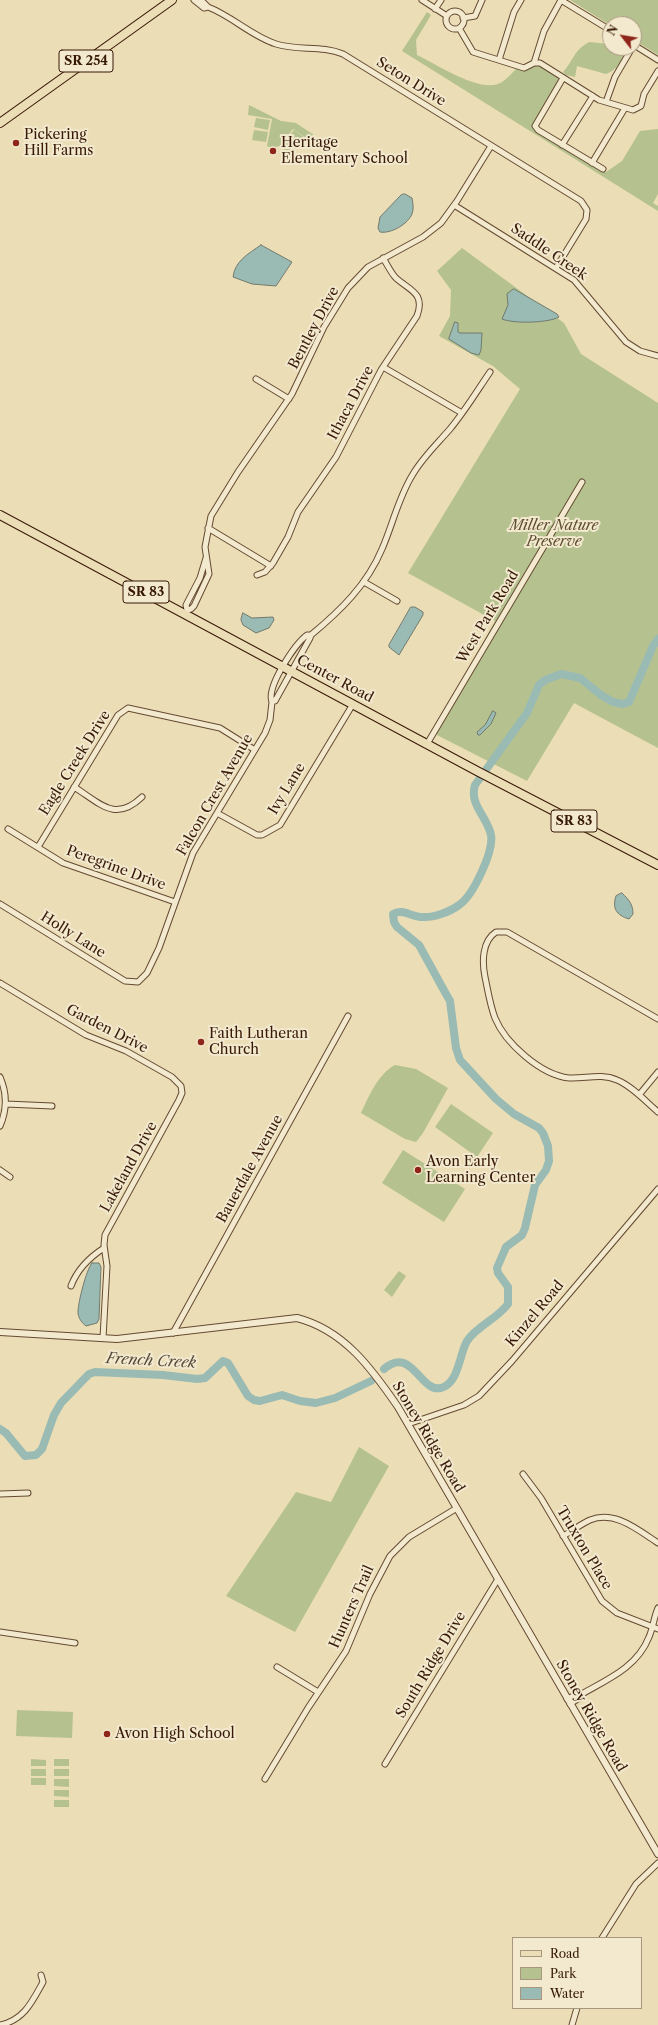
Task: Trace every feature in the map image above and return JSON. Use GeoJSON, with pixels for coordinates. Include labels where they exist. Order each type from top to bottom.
{"type":"FeatureCollection","features":[{"type":"Feature","properties":{"kind":"main road","name":"SR 254"},"geometry":{"type":"LineString","coordinates":[[0,123],[172,0]]}},
{"type":"Feature","properties":{"kind":"main road","name":"Center Road"},"geometry":{"type":"LineString","coordinates":[[0,515],[186,612],[426,744],[658,865]]}},
{"type":"Feature","properties":{"kind":"street","name":"Seton Drive"},"geometry":{"type":"LineString","coordinates":[[194,0],[204,8],[224,14],[275,44],[296,49],[327,49],[343,54],[581,201],[587,210],[586,218],[556,268]]}},
{"type":"Feature","properties":{"kind":"street","name":"Seton Drive"},"geometry":{"type":"LineString","coordinates":[[201,0],[208,8]]}},
{"type":"Feature","properties":{"kind":"street"},"geometry":{"type":"LineString","coordinates":[[422,0],[447,16]]}},
{"type":"Feature","properties":{"kind":"street"},"geometry":{"type":"LineString","coordinates":[[435,9],[440,0]]}},
{"type":"Feature","properties":{"kind":"street"},"geometry":{"type":"LineString","coordinates":[[463,18],[475,16],[482,0]]}},
{"type":"Feature","properties":{"kind":"street"},"geometry":{"type":"LineString","coordinates":[[499,60],[514,12],[521,0]]}},
{"type":"Feature","properties":{"kind":"street"},"geometry":{"type":"LineString","coordinates":[[534,63],[544,31],[561,0],[602,25]]}},
{"type":"Feature","properties":{"kind":"street"},"geometry":{"type":"LineString","coordinates":[[455,11],[461,14],[463,18],[459,28],[453,28],[446,22],[447,16],[450,12],[455,11]]}},
{"type":"Feature","properties":{"kind":"street"},"geometry":{"type":"LineString","coordinates":[[459,28],[473,52],[524,68],[534,63],[540,63],[593,96],[606,102],[633,110],[641,106],[644,94],[658,71]]}},
{"type":"Feature","properties":{"kind":"street"},"geometry":{"type":"LineString","coordinates":[[642,50],[658,60]]}},
{"type":"Feature","properties":{"kind":"street"},"geometry":{"type":"LineString","coordinates":[[606,102],[615,77],[627,56]]}},
{"type":"Feature","properties":{"kind":"street"},"geometry":{"type":"LineString","coordinates":[[563,78],[535,126],[538,130],[603,169]]}},
{"type":"Feature","properties":{"kind":"street"},"geometry":{"type":"LineString","coordinates":[[562,145],[593,96]]}},
{"type":"Feature","properties":{"kind":"street"},"geometry":{"type":"LineString","coordinates":[[592,163],[625,108]]}},
{"type":"Feature","properties":{"kind":"street","name":"Bentley Drive"},"geometry":{"type":"LineString","coordinates":[[186,612],[186,605],[200,578],[206,558],[208,528],[211,516],[238,472],[289,399],[324,327],[348,288],[363,271],[435,229],[454,206],[491,146]]}},
{"type":"Feature","properties":{"kind":"street","name":"Saddle Creek"},"geometry":{"type":"LineString","coordinates":[[454,206],[578,283],[626,342],[640,351],[658,356]]}},
{"type":"Feature","properties":{"kind":"street","name":"Ithaca Drive"},"geometry":{"type":"LineString","coordinates":[[258,575],[265,572],[271,566],[288,537],[298,512],[336,457],[384,367],[414,321],[420,306],[414,290],[395,276],[383,258]]}},
{"type":"Feature","properties":{"kind":"street"},"geometry":{"type":"LineString","coordinates":[[384,367],[462,414]]}},
{"type":"Feature","properties":{"kind":"street","name":"Falcon Crest Avenue"},"geometry":{"type":"LineString","coordinates":[[134,982],[141,980],[150,968],[159,948],[193,853],[267,728],[272,702],[272,691],[297,644],[311,635],[344,607],[364,582],[382,550],[396,507],[407,484],[425,457],[462,414],[490,372]]}},
{"type":"Feature","properties":{"kind":"street"},"geometry":{"type":"LineString","coordinates":[[256,379],[289,399]]}},
{"type":"Feature","properties":{"kind":"street","name":"West Park Road"},"geometry":{"type":"LineString","coordinates":[[426,744],[582,482]]}},
{"type":"Feature","properties":{"kind":"street"},"geometry":{"type":"LineString","coordinates":[[208,528],[271,566]]}},
{"type":"Feature","properties":{"kind":"street"},"geometry":{"type":"LineString","coordinates":[[364,582],[397,601]]}},
{"type":"Feature","properties":{"kind":"street","name":"Falcon Crest Avenue"},"geometry":{"type":"LineString","coordinates":[[272,702],[275,701],[311,635]]}},
{"type":"Feature","properties":{"kind":"street","name":"Ivy Lane"},"geometry":{"type":"LineString","coordinates":[[217,812],[257,835],[262,836],[280,825],[352,704]]}},
{"type":"Feature","properties":{"kind":"street","name":"Eagle Creek Drive"},"geometry":{"type":"LineString","coordinates":[[38,847],[118,715],[128,708],[220,728],[255,750]]}},
{"type":"Feature","properties":{"kind":"street"},"geometry":{"type":"LineString","coordinates":[[74,787],[107,807],[118,811],[129,808],[142,798]]}},
{"type":"Feature","properties":{"kind":"street","name":"Peregrine Drive"},"geometry":{"type":"LineString","coordinates":[[8,829],[69,866],[175,902]]}},
{"type":"Feature","properties":{"kind":"street","name":"Holly Lane"},"geometry":{"type":"LineString","coordinates":[[0,904],[121,979],[134,982]]}},
{"type":"Feature","properties":{"kind":"street"},"geometry":{"type":"LineString","coordinates":[[658,1018],[504,931],[496,932],[490,937],[484,955],[484,972],[493,1012],[498,1024],[513,1044],[544,1070],[569,1078],[600,1076],[612,1078],[626,1085],[658,1112]]}},
{"type":"Feature","properties":{"kind":"street","name":"Garden Drive"},"geometry":{"type":"LineString","coordinates":[[0,983],[86,1036],[126,1052],[176,1080],[181,1086],[182,1093],[180,1100]]}},
{"type":"Feature","properties":{"kind":"street","name":"Bauerdale Avenue"},"geometry":{"type":"LineString","coordinates":[[173,1333],[348,1016]]}},
{"type":"Feature","properties":{"kind":"street"},"geometry":{"type":"LineString","coordinates":[[639,1095],[658,1072]]}},
{"type":"Feature","properties":{"kind":"street"},"geometry":{"type":"LineString","coordinates":[[0,1077],[4,1089],[6,1104],[0,1126]]}},
{"type":"Feature","properties":{"kind":"street","name":"Lakeland Drive"},"geometry":{"type":"LineString","coordinates":[[103,1338],[107,1266],[104,1248],[105,1235],[180,1100]]}},
{"type":"Feature","properties":{"kind":"street"},"geometry":{"type":"LineString","coordinates":[[6,1104],[52,1106]]}},
{"type":"Feature","properties":{"kind":"street"},"geometry":{"type":"LineString","coordinates":[[0,1170],[10,1177]]}},
{"type":"Feature","properties":{"kind":"street","name":"Kinzel Road"},"geometry":{"type":"LineString","coordinates":[[408,1424],[464,1405],[479,1396],[512,1361],[658,1189]]}},
{"type":"Feature","properties":{"kind":"street"},"geometry":{"type":"LineString","coordinates":[[71,1286],[88,1260],[104,1248]]}},
{"type":"Feature","properties":{"kind":"street","name":"Stoney Ridge Road"},"geometry":{"type":"LineString","coordinates":[[0,1332],[117,1339],[297,1318],[305,1320],[325,1330],[358,1355],[376,1376],[408,1424],[658,1854]]}},
{"type":"Feature","properties":{"kind":"street","name":"Truxton Place"},"geometry":{"type":"LineString","coordinates":[[523,1474],[537,1492],[595,1592],[605,1605],[617,1613],[658,1629]]}},
{"type":"Feature","properties":{"kind":"street"},"geometry":{"type":"LineString","coordinates":[[0,1494],[28,1493]]}},
{"type":"Feature","properties":{"kind":"street","name":"Hunters Trail"},"geometry":{"type":"LineString","coordinates":[[265,1779],[318,1692],[346,1651],[370,1594],[390,1556],[409,1537],[457,1508]]}},
{"type":"Feature","properties":{"kind":"street"},"geometry":{"type":"LineString","coordinates":[[563,1536],[590,1520],[607,1517],[624,1522],[658,1543]]}},
{"type":"Feature","properties":{"kind":"street","name":"South Ridge Drive"},"geometry":{"type":"LineString","coordinates":[[385,1764],[498,1579]]}},
{"type":"Feature","properties":{"kind":"street"},"geometry":{"type":"LineString","coordinates":[[569,1701],[578,1694],[580,1695],[619,1674],[632,1663],[644,1648],[658,1608]]}},
{"type":"Feature","properties":{"kind":"street"},"geometry":{"type":"LineString","coordinates":[[0,1632],[75,1643]]}},
{"type":"Feature","properties":{"kind":"street"},"geometry":{"type":"LineString","coordinates":[[277,1667],[318,1692]]}},
{"type":"Feature","properties":{"kind":"street"},"geometry":{"type":"LineString","coordinates":[[603,1937],[636,1884],[658,1863]]}},
{"type":"Feature","properties":{"kind":"street"},"geometry":{"type":"LineString","coordinates":[[0,2025],[14,2021],[25,2012],[43,1982],[42,1974]]}},
{"type":"Feature","properties":{"kind":"street"},"geometry":{"type":"LineString","coordinates":[[572,2025],[577,2009]]}},
{"type":"Feature","properties":{"kind":"green space"},"geometry":{"type":"Polygon","coordinates":[[[570,0],[658,0],[658,55],[642,45],[642,16],[602,16],[602,20],[570,0]]]}},
{"type":"Feature","properties":{"kind":"green space"},"geometry":{"type":"Polygon","coordinates":[[[427,12],[431,15],[416,40],[417,55],[459,77],[483,85],[493,85],[504,81],[516,69],[524,69],[537,65],[561,78],[533,126],[553,141],[606,172],[622,161],[640,131],[658,129],[658,194],[653,203],[658,206],[658,211],[402,51],[427,12]]]}},
{"type":"Feature","properties":{"kind":"green space"},"geometry":{"type":"Polygon","coordinates":[[[589,42],[602,43],[602,56],[623,57],[617,67],[606,74],[577,66],[575,77],[566,75],[563,72],[584,45],[589,42]]]}},
{"type":"Feature","properties":{"kind":"green space"},"geometry":{"type":"Polygon","coordinates":[[[249,105],[281,121],[296,123],[314,135],[309,140],[293,129],[285,139],[297,147],[291,155],[280,146],[272,148],[267,146],[272,119],[248,115],[249,105]]]}},
{"type":"Feature","properties":{"kind":"green space"},"geometry":{"type":"Polygon","coordinates":[[[256,118],[270,120],[268,130],[254,127],[256,118]]]}},
{"type":"Feature","properties":{"kind":"green space"},"geometry":{"type":"Polygon","coordinates":[[[254,130],[268,132],[266,142],[252,140],[254,130]]]}},
{"type":"Feature","properties":{"kind":"green space"},"geometry":{"type":"Polygon","coordinates":[[[294,130],[305,138],[298,146],[288,137],[294,130]]]}},
{"type":"Feature","properties":{"kind":"green space","name":"Miller Nature Preserve"},"geometry":{"type":"Polygon","coordinates":[[[462,248],[564,323],[581,354],[658,403],[658,748],[574,703],[527,781],[433,733],[495,621],[408,573],[520,389],[493,366],[439,336],[450,316],[451,290],[437,271],[462,248]]]}},
{"type":"Feature","properties":{"kind":"green space"},"geometry":{"type":"Polygon","coordinates":[[[395,1065],[416,1069],[448,1088],[423,1133],[416,1142],[405,1139],[361,1113],[379,1080],[395,1065]]]}},
{"type":"Feature","properties":{"kind":"green space"},"geometry":{"type":"Polygon","coordinates":[[[451,1104],[493,1133],[477,1157],[435,1127],[451,1104]]]}},
{"type":"Feature","properties":{"kind":"green space"},"geometry":{"type":"Polygon","coordinates":[[[403,1150],[465,1189],[444,1222],[382,1183],[403,1150]]]}},
{"type":"Feature","properties":{"kind":"green space"},"geometry":{"type":"Polygon","coordinates":[[[399,1271],[406,1276],[392,1297],[384,1290],[399,1271]]]}},
{"type":"Feature","properties":{"kind":"green space"},"geometry":{"type":"Polygon","coordinates":[[[359,1447],[389,1466],[295,1632],[226,1596],[296,1492],[331,1502],[359,1447]]]}},
{"type":"Feature","properties":{"kind":"green space"},"geometry":{"type":"Polygon","coordinates":[[[17,1710],[73,1712],[72,1738],[16,1736],[17,1710]]]}},
{"type":"Feature","properties":{"kind":"green space"},"geometry":{"type":"Polygon","coordinates":[[[31,1759],[46,1760],[46,1766],[31,1766],[31,1759]]]}},
{"type":"Feature","properties":{"kind":"green space"},"geometry":{"type":"Polygon","coordinates":[[[54,1759],[69,1759],[69,1766],[54,1766],[54,1759]]]}},
{"type":"Feature","properties":{"kind":"green space"},"geometry":{"type":"Polygon","coordinates":[[[31,1769],[46,1769],[46,1776],[31,1776],[31,1769]]]}},
{"type":"Feature","properties":{"kind":"green space"},"geometry":{"type":"Polygon","coordinates":[[[54,1769],[69,1769],[69,1776],[54,1776],[54,1769]]]}},
{"type":"Feature","properties":{"kind":"green space"},"geometry":{"type":"Polygon","coordinates":[[[31,1778],[46,1778],[46,1785],[31,1785],[31,1778]]]}},
{"type":"Feature","properties":{"kind":"green space"},"geometry":{"type":"Polygon","coordinates":[[[54,1779],[69,1779],[69,1787],[54,1786],[54,1779]]]}},
{"type":"Feature","properties":{"kind":"green space"},"geometry":{"type":"Polygon","coordinates":[[[54,1790],[69,1790],[69,1797],[54,1796],[54,1790]]]}},
{"type":"Feature","properties":{"kind":"green space"},"geometry":{"type":"Polygon","coordinates":[[[54,1800],[69,1800],[69,1807],[54,1807],[54,1800]]]}},
{"type":"Feature","properties":{"kind":"water"},"geometry":{"type":"Polygon","coordinates":[[[405,194],[412,198],[413,210],[410,218],[399,228],[380,232],[378,228],[380,217],[401,195],[405,194]]]}},
{"type":"Feature","properties":{"kind":"water"},"geometry":{"type":"Polygon","coordinates":[[[261,245],[292,262],[276,286],[252,284],[233,277],[234,271],[239,262],[261,245]]]}},
{"type":"Feature","properties":{"kind":"water"},"geometry":{"type":"Polygon","coordinates":[[[514,289],[557,314],[559,317],[547,321],[531,322],[514,322],[502,319],[508,305],[507,294],[514,289]]]}},
{"type":"Feature","properties":{"kind":"water"},"geometry":{"type":"Polygon","coordinates":[[[455,322],[458,323],[458,332],[460,333],[482,333],[481,350],[479,355],[471,353],[449,339],[455,322]]]}},
{"type":"Feature","properties":{"kind":"water"},"geometry":{"type":"Polygon","coordinates":[[[411,607],[415,607],[423,612],[423,615],[399,655],[389,647],[389,645],[411,607]]]}},
{"type":"Feature","properties":{"kind":"water"},"geometry":{"type":"Polygon","coordinates":[[[243,613],[252,618],[273,617],[274,620],[269,628],[256,633],[243,625],[241,620],[243,613]]]}},
{"type":"Feature","properties":{"kind":"water"},"geometry":{"type":"Polygon","coordinates":[[[493,711],[496,713],[491,724],[480,735],[478,735],[477,732],[485,725],[493,711]]]}},
{"type":"Feature","properties":{"kind":"water"},"geometry":{"type":"Polygon","coordinates":[[[622,893],[629,900],[632,907],[633,914],[629,919],[618,913],[615,907],[616,896],[622,893]]]}},
{"type":"Feature","properties":{"kind":"water"},"geometry":{"type":"Polygon","coordinates":[[[92,1263],[99,1263],[101,1267],[99,1319],[97,1323],[86,1326],[79,1318],[78,1308],[85,1279],[92,1263]]]}},
{"type":"Feature","properties":{"kind":"waterway","name":"French Creek"},"geometry":{"type":"LineString","coordinates":[[384,1369],[394,1363],[402,1363],[409,1366],[427,1384],[434,1388],[441,1388],[452,1381],[467,1341],[476,1331],[508,1304],[508,1287],[498,1273],[497,1268],[506,1247],[522,1235],[535,1185],[546,1170],[549,1161],[548,1146],[543,1133],[539,1128],[514,1114],[496,1099],[460,1060],[456,1048],[450,1001],[419,945],[397,927],[394,922],[393,914],[396,912],[403,912],[418,917],[436,915],[455,908],[465,900],[470,893],[486,862],[491,842],[489,828],[474,799],[475,785],[527,713],[539,685],[545,680],[561,674],[580,678],[601,695],[613,702],[623,704],[629,702],[653,646],[658,639]]}},
{"type":"Feature","properties":{"kind":"waterway","name":"French Creek"},"geometry":{"type":"LineString","coordinates":[[0,1429],[6,1433],[25,1456],[36,1455],[42,1449],[54,1415],[61,1403],[89,1374],[95,1372],[163,1375],[197,1379],[205,1378],[223,1361],[228,1363],[248,1396],[254,1400],[260,1401],[282,1395],[300,1401],[316,1403],[335,1398],[371,1381]]}},
{"type":"Feature","properties":{"kind":"place","name":"Pickering Hill Farms"},"geometry":{"type":"Point","coordinates":[16,143]}},
{"type":"Feature","properties":{"kind":"place","name":"Heritage Elementary School"},"geometry":{"type":"Point","coordinates":[273,151]}},
{"type":"Feature","properties":{"kind":"place","name":"Faith Lutheran Church"},"geometry":{"type":"Point","coordinates":[201,1042]}},
{"type":"Feature","properties":{"kind":"place","name":"Avon Early Learning Center"},"geometry":{"type":"Point","coordinates":[418,1170]}},
{"type":"Feature","properties":{"kind":"place","name":"Avon High School"},"geometry":{"type":"Point","coordinates":[107,1734]}}]}
